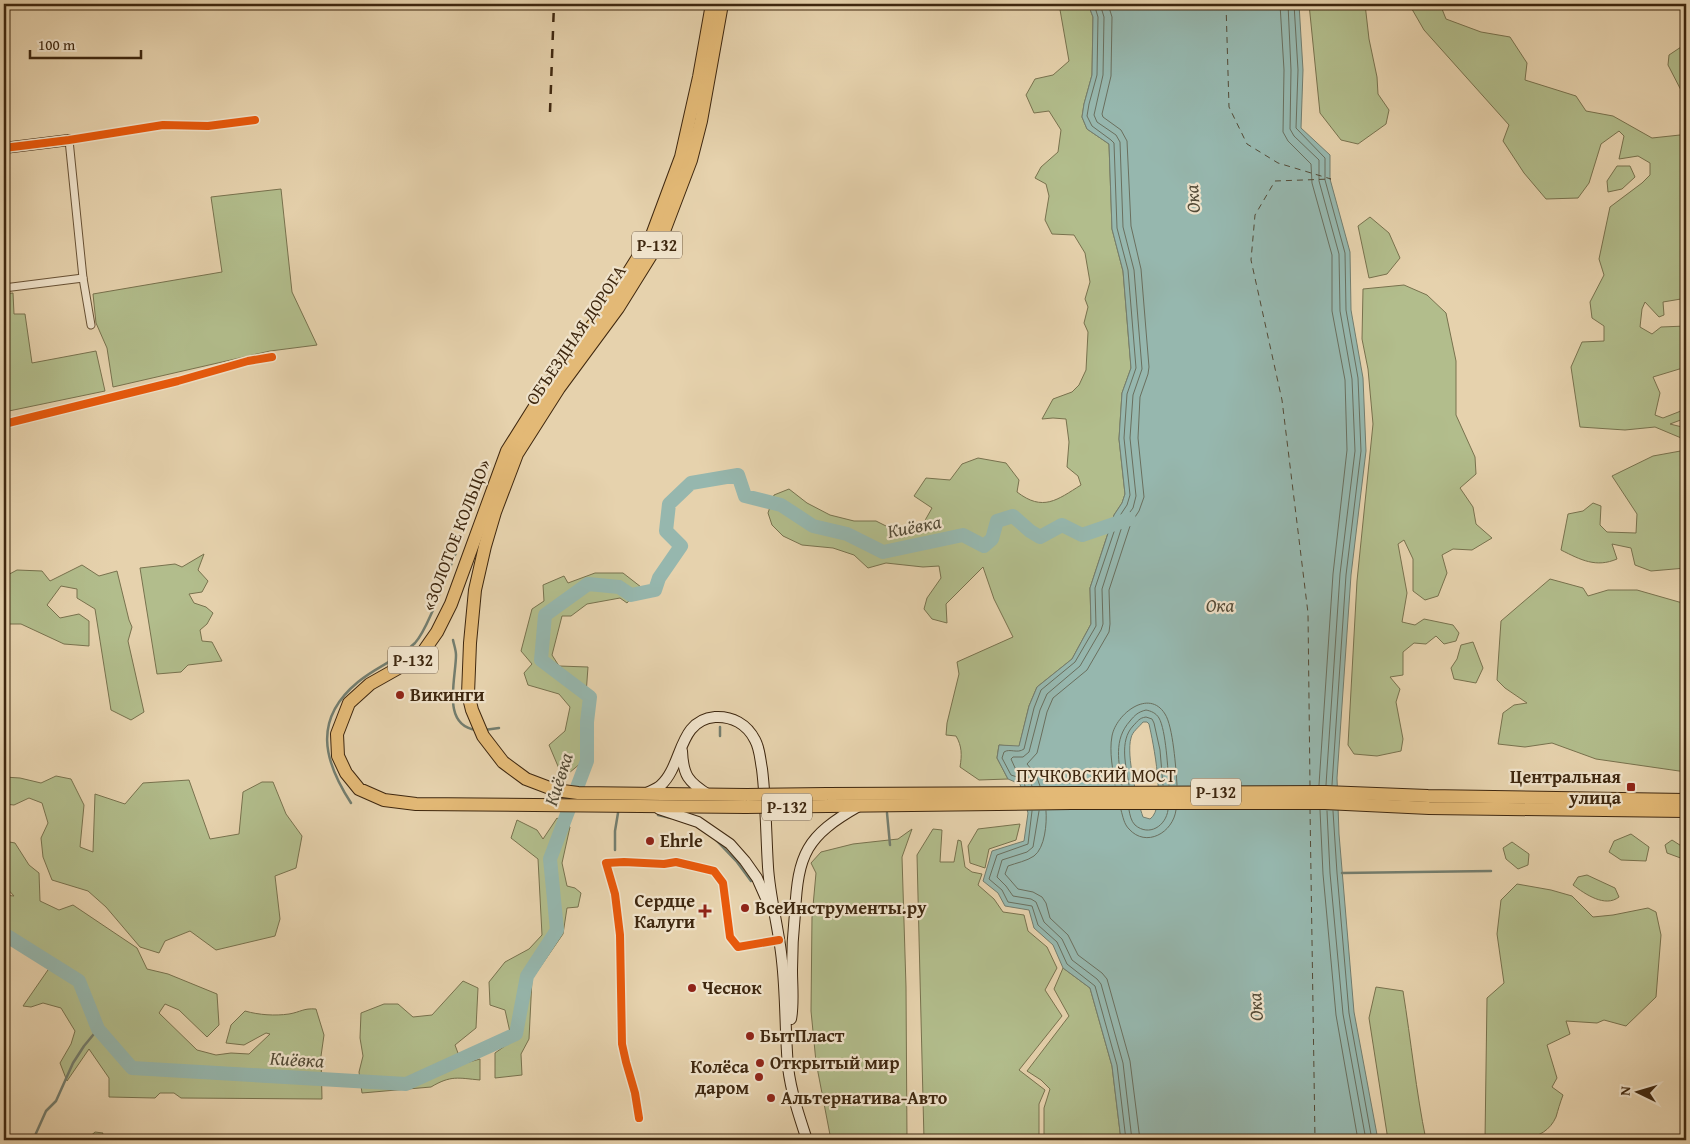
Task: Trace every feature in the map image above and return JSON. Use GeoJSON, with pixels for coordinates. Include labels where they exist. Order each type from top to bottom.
{"type":"FeatureCollection","features":[{"type":"Feature","properties":{"kind":"highway","name":"ОБЪЕЗДНАЯ ДОРОГА"},"geometry":{"type":"LineString","coordinates":[[512,452],[552,381],[610,302],[652,235],[681,157],[699,77],[712,4]]}},
{"type":"Feature","properties":{"kind":"highway","name":"ОБЪЕЗДНАЯ ДОРОГА"},"geometry":{"type":"LineString","coordinates":[[512,452],[618,308],[661,239],[691,160],[704,105],[722,4]]}},
{"type":"Feature","properties":{"kind":"highway","name":"«ЗОЛОТОЕ КОЛЬЦО»"},"geometry":{"type":"LineString","coordinates":[[512,452],[479,569],[475,590],[468,694],[472,710],[482,736],[503,762],[526,779],[555,790],[644,800]]}},
{"type":"Feature","properties":{"kind":"highway","name":"«ЗОЛОТОЕ КОЛЬЦО»"},"geometry":{"type":"LineString","coordinates":[[512,452],[451,604],[436,632],[423,652],[370,684],[349,703],[337,734],[338,756],[346,773],[359,790],[384,800],[416,804],[644,800],[746,801]]}},
{"type":"Feature","properties":{"kind":"highway","name":"Р-132"},"geometry":{"type":"LineString","coordinates":[[644,800],[710,795],[746,801],[902,799]]}},
{"type":"Feature","properties":{"kind":"highway","name":"Р-132"},"geometry":{"type":"LineString","coordinates":[[828,800],[859,806],[902,799]]}},
{"type":"Feature","properties":{"kind":"highway","name":"ПУЧКОВСКИЙ МОСТ"},"geometry":{"type":"LineString","coordinates":[[902,799],[1071,802],[1531,804]]}},
{"type":"Feature","properties":{"kind":"highway","name":"Р-132"},"geometry":{"type":"LineString","coordinates":[[1531,804],[1686,800]]}},
{"type":"Feature","properties":{"kind":"highway","name":"Р-132"},"geometry":{"type":"LineString","coordinates":[[1531,804],[1686,811]]}},
{"type":"Feature","properties":{"kind":"main road"},"geometry":{"type":"LineString","coordinates":[[4,148],[69,140]]}},
{"type":"Feature","properties":{"kind":"main road"},"geometry":{"type":"LineString","coordinates":[[776,918],[757,878],[746,861],[730,844],[698,822],[644,800],[661,785],[673,768],[681,745],[690,730],[698,723],[714,717],[738,721],[745,726],[759,749],[766,800],[766,845],[769,884],[776,918],[779,940],[788,1068],[793,1096],[807,1140]]}},
{"type":"Feature","properties":{"kind":"main road"},"geometry":{"type":"LineString","coordinates":[[681,745],[686,776],[697,787],[710,795]]}},
{"type":"Feature","properties":{"kind":"main road"},"geometry":{"type":"LineString","coordinates":[[787,1038],[792,1013],[792,957],[797,880],[801,861],[806,850],[824,829],[840,816],[859,806]]}},
{"type":"Feature","properties":{"kind":"street"},"geometry":{"type":"LineString","coordinates":[[91,325],[83,278],[69,140],[163,125],[208,126],[255,120]]}},
{"type":"Feature","properties":{"kind":"street"},"geometry":{"type":"LineString","coordinates":[[4,288],[83,278]]}},
{"type":"Feature","properties":{"kind":"street"},"geometry":{"type":"LineString","coordinates":[[4,424],[178,381],[248,361],[272,357]]}},
{"type":"Feature","properties":{"kind":"street"},"geometry":{"type":"LineString","coordinates":[[639,1118],[635,1093],[622,1044],[620,935],[615,894],[606,863],[664,864],[676,862],[714,871],[723,883],[730,937],[738,947],[779,940]]}},
{"type":"Feature","properties":{"kind":"green space"},"geometry":{"type":"Polygon","coordinates":[[[1059,4],[1088,4],[1093,17],[1092,75],[1082,117],[1087,129],[1109,144],[1112,229],[1123,271],[1131,368],[1122,393],[1119,439],[1125,494],[1122,503],[1114,515],[1090,588],[1091,624],[1072,659],[1037,687],[1029,706],[1019,747],[999,745],[997,758],[1008,779],[979,780],[960,767],[961,751],[958,740],[956,736],[946,735],[947,723],[959,674],[957,662],[1013,637],[994,599],[983,567],[946,604],[947,623],[932,619],[924,609],[927,598],[941,578],[939,566],[923,567],[886,563],[868,568],[854,555],[833,548],[802,545],[783,536],[772,525],[768,513],[774,495],[789,489],[807,503],[830,515],[854,521],[876,521],[902,534],[923,524],[932,508],[914,496],[926,478],[950,480],[962,464],[978,458],[1006,463],[1019,480],[1017,492],[1026,498],[1042,503],[1057,499],[1081,485],[1078,476],[1067,467],[1069,442],[1066,419],[1042,419],[1053,399],[1072,392],[1079,385],[1086,370],[1088,332],[1084,323],[1088,307],[1085,299],[1090,282],[1085,253],[1074,235],[1052,234],[1045,220],[1049,196],[1046,184],[1035,178],[1041,167],[1058,152],[1061,130],[1049,111],[1034,113],[1026,95],[1035,79],[1053,75],[1069,61],[1059,4]]]}},
{"type":"Feature","properties":{"kind":"green space"},"geometry":{"type":"Polygon","coordinates":[[[1309,4],[1365,4],[1378,94],[1389,110],[1386,124],[1358,144],[1341,140],[1320,113],[1309,4]]]}},
{"type":"Feature","properties":{"kind":"green space"},"geometry":{"type":"Polygon","coordinates":[[[1409,4],[1440,4],[1446,19],[1481,32],[1510,37],[1527,63],[1525,80],[1576,96],[1586,111],[1613,116],[1652,138],[1686,136],[1686,304],[1681,299],[1663,302],[1664,315],[1659,317],[1645,302],[1642,309],[1640,327],[1652,334],[1661,327],[1686,326],[1686,367],[1653,377],[1660,393],[1655,415],[1663,418],[1686,409],[1686,418],[1670,424],[1686,428],[1686,440],[1655,427],[1625,430],[1580,427],[1571,367],[1582,342],[1604,341],[1604,326],[1592,318],[1590,302],[1604,275],[1599,259],[1610,207],[1650,175],[1650,163],[1638,156],[1619,159],[1624,136],[1619,131],[1601,144],[1589,183],[1578,198],[1546,199],[1524,173],[1503,141],[1509,125],[1424,30],[1409,4]]]}},
{"type":"Feature","properties":{"kind":"green space"},"geometry":{"type":"Polygon","coordinates":[[[1686,45],[1686,94],[1683,94],[1668,65],[1669,55],[1686,45]]]}},
{"type":"Feature","properties":{"kind":"green space"},"geometry":{"type":"Polygon","coordinates":[[[1617,166],[1630,166],[1635,177],[1622,189],[1608,192],[1607,181],[1617,166]]]}},
{"type":"Feature","properties":{"kind":"green space"},"geometry":{"type":"Polygon","coordinates":[[[281,189],[292,292],[317,345],[270,351],[113,387],[107,348],[96,323],[93,294],[222,272],[211,197],[281,189]]]}},
{"type":"Feature","properties":{"kind":"green space"},"geometry":{"type":"Polygon","coordinates":[[[1370,217],[1389,233],[1400,258],[1387,274],[1369,278],[1358,226],[1370,217]]]}},
{"type":"Feature","properties":{"kind":"green space"},"geometry":{"type":"Polygon","coordinates":[[[1404,285],[1427,295],[1446,313],[1456,361],[1456,415],[1475,457],[1476,474],[1460,488],[1473,507],[1476,524],[1492,538],[1472,550],[1453,549],[1442,555],[1447,573],[1438,596],[1425,600],[1413,591],[1413,559],[1404,540],[1398,544],[1407,593],[1402,622],[1415,625],[1424,619],[1453,625],[1459,633],[1456,641],[1444,644],[1436,636],[1426,644],[1414,643],[1403,652],[1403,675],[1390,677],[1400,689],[1396,702],[1403,739],[1401,751],[1377,756],[1354,754],[1348,745],[1357,581],[1373,424],[1368,369],[1362,339],[1363,289],[1404,285]]]}},
{"type":"Feature","properties":{"kind":"green space"},"geometry":{"type":"Polygon","coordinates":[[[13,293],[14,314],[25,314],[32,363],[96,351],[105,391],[4,412],[4,294],[13,293]]]}},
{"type":"Feature","properties":{"kind":"green space"},"geometry":{"type":"Polygon","coordinates":[[[1686,450],[1686,568],[1651,571],[1635,565],[1631,548],[1612,544],[1617,559],[1602,563],[1582,560],[1561,550],[1568,514],[1583,511],[1593,503],[1601,506],[1600,525],[1607,532],[1636,533],[1637,514],[1612,476],[1653,456],[1686,450]]]}},
{"type":"Feature","properties":{"kind":"green space"},"geometry":{"type":"Polygon","coordinates":[[[204,554],[198,570],[208,581],[202,592],[189,594],[194,603],[206,607],[213,613],[207,624],[200,630],[202,641],[212,642],[222,661],[188,665],[181,672],[157,674],[140,568],[175,564],[182,567],[204,554]]]}},
{"type":"Feature","properties":{"kind":"green space"},"geometry":{"type":"Polygon","coordinates":[[[82,565],[99,576],[117,571],[132,627],[128,641],[144,712],[131,720],[111,710],[95,609],[77,598],[77,589],[61,586],[47,605],[60,618],[79,614],[89,621],[89,646],[64,644],[21,624],[4,624],[4,577],[17,570],[42,571],[50,581],[82,565]]]}},
{"type":"Feature","properties":{"kind":"green space"},"geometry":{"type":"Polygon","coordinates":[[[595,573],[623,573],[641,587],[627,603],[620,598],[587,604],[571,616],[562,616],[552,655],[559,666],[588,667],[581,763],[563,778],[549,745],[565,731],[570,707],[559,694],[528,685],[524,673],[532,664],[521,651],[532,609],[544,601],[543,585],[564,576],[568,583],[595,573]]]}},
{"type":"Feature","properties":{"kind":"green space"},"geometry":{"type":"Polygon","coordinates":[[[1550,579],[1583,588],[1588,596],[1608,590],[1637,590],[1686,604],[1686,772],[1596,759],[1552,743],[1525,747],[1498,744],[1503,713],[1514,705],[1527,703],[1497,680],[1501,621],[1550,579]]]}},
{"type":"Feature","properties":{"kind":"green space"},"geometry":{"type":"Polygon","coordinates":[[[1473,642],[1483,668],[1476,683],[1454,679],[1451,668],[1457,659],[1461,645],[1473,642]]]}},
{"type":"Feature","properties":{"kind":"green space"},"geometry":{"type":"Polygon","coordinates":[[[56,776],[71,779],[84,805],[80,847],[93,852],[95,794],[125,804],[143,783],[189,780],[210,839],[239,834],[243,792],[262,782],[273,782],[286,814],[302,836],[296,868],[275,876],[280,919],[275,936],[216,950],[190,931],[165,941],[159,953],[140,947],[106,907],[88,891],[52,880],[43,857],[41,838],[48,823],[42,803],[29,798],[14,805],[4,804],[4,777],[20,778],[41,783],[56,776]]]}},
{"type":"Feature","properties":{"kind":"green space"},"geometry":{"type":"Polygon","coordinates":[[[557,818],[570,827],[562,863],[567,886],[575,888],[581,893],[578,907],[567,908],[563,934],[532,979],[529,1039],[521,1054],[522,1075],[495,1078],[495,1053],[512,1041],[505,1010],[490,1005],[489,982],[505,962],[529,949],[542,935],[538,859],[511,838],[517,820],[537,830],[543,839],[557,818]]]}},
{"type":"Feature","properties":{"kind":"green space"},"geometry":{"type":"Polygon","coordinates":[[[1020,824],[1016,840],[989,849],[985,868],[970,863],[968,846],[978,829],[1020,824]]]}},
{"type":"Feature","properties":{"kind":"green space"},"geometry":{"type":"Polygon","coordinates":[[[912,829],[902,857],[906,987],[907,1140],[831,1140],[816,1062],[811,1011],[812,917],[816,873],[811,863],[821,852],[853,844],[898,839],[912,829]]]}},
{"type":"Feature","properties":{"kind":"green space"},"geometry":{"type":"Polygon","coordinates":[[[933,829],[942,830],[940,862],[954,862],[958,840],[961,841],[965,867],[972,872],[982,874],[978,885],[994,899],[1003,912],[1024,915],[1028,931],[1047,947],[1057,968],[1045,990],[1062,1016],[1019,1070],[1045,1090],[1039,1104],[1039,1140],[924,1140],[917,855],[933,829]]]}},
{"type":"Feature","properties":{"kind":"green space"},"geometry":{"type":"Polygon","coordinates":[[[1631,834],[1649,847],[1646,861],[1621,860],[1609,852],[1614,841],[1631,834]]]}},
{"type":"Feature","properties":{"kind":"green space"},"geometry":{"type":"Polygon","coordinates":[[[1672,840],[1686,849],[1686,860],[1667,853],[1665,845],[1672,840]]]}},
{"type":"Feature","properties":{"kind":"green space"},"geometry":{"type":"Polygon","coordinates":[[[4,841],[15,843],[29,865],[39,873],[40,901],[59,910],[73,905],[137,948],[147,969],[168,974],[217,994],[219,1025],[207,1037],[179,1010],[165,1004],[159,1013],[197,1050],[216,1055],[231,1053],[249,1054],[270,1034],[266,1033],[244,1045],[226,1043],[231,1025],[245,1011],[278,1015],[316,1009],[324,1035],[321,1056],[322,1099],[181,1098],[174,1093],[160,1093],[155,1098],[109,1097],[109,1078],[89,1049],[67,1081],[60,1063],[71,1044],[75,1031],[61,1008],[43,1003],[31,1007],[23,1006],[50,967],[24,948],[4,941],[4,895],[14,896],[4,885],[4,841]]]}},
{"type":"Feature","properties":{"kind":"green space"},"geometry":{"type":"Polygon","coordinates":[[[1512,842],[1529,854],[1528,865],[1518,869],[1506,859],[1503,848],[1512,842]]]}},
{"type":"Feature","properties":{"kind":"green space"},"geometry":{"type":"Polygon","coordinates":[[[1587,875],[1615,888],[1619,897],[1608,901],[1601,900],[1589,896],[1573,885],[1578,877],[1587,875]]]}},
{"type":"Feature","properties":{"kind":"green space"},"geometry":{"type":"Polygon","coordinates":[[[1517,884],[1572,896],[1593,917],[1648,908],[1656,912],[1661,935],[1656,997],[1626,1026],[1604,1020],[1597,1023],[1566,1021],[1570,1034],[1547,1045],[1557,1078],[1552,1087],[1563,1095],[1551,1126],[1544,1132],[1526,1139],[1485,1140],[1487,998],[1504,983],[1497,934],[1501,900],[1517,884]]]}},
{"type":"Feature","properties":{"kind":"green space"},"geometry":{"type":"Polygon","coordinates":[[[1063,968],[1090,988],[1112,1066],[1121,1140],[1044,1140],[1044,1108],[1050,1089],[1041,1080],[1027,1071],[1069,1016],[1054,989],[1063,968]]]}},
{"type":"Feature","properties":{"kind":"green space"},"geometry":{"type":"Polygon","coordinates":[[[463,981],[478,988],[476,1028],[455,1045],[462,1064],[480,1059],[480,1080],[455,1078],[431,1087],[362,1093],[359,1072],[363,1056],[360,1038],[361,1013],[384,1004],[398,1004],[413,1017],[432,1015],[463,981]]]}},
{"type":"Feature","properties":{"kind":"green space"},"geometry":{"type":"Polygon","coordinates":[[[1376,987],[1403,991],[1426,1140],[1388,1140],[1369,1018],[1376,987]]]}},
{"type":"Feature","properties":{"kind":"green space"},"geometry":{"type":"Polygon","coordinates":[[[95,1132],[103,1133],[100,1140],[86,1140],[95,1132]]]}},
{"type":"Feature","properties":{"kind":"water","name":"Ока"},"geometry":{"type":"Polygon","coordinates":[[[1088,4],[1299,4],[1303,70],[1301,128],[1330,155],[1330,179],[1350,252],[1351,310],[1363,378],[1366,451],[1351,575],[1337,778],[1339,834],[1354,1012],[1378,1140],[1121,1140],[1112,1066],[1090,988],[1063,968],[1053,945],[1034,928],[1029,910],[1005,906],[998,893],[983,881],[992,851],[1024,841],[1028,813],[1020,784],[1008,779],[997,758],[999,745],[1019,746],[1029,706],[1037,687],[1072,659],[1091,624],[1090,588],[1114,515],[1122,503],[1125,494],[1119,439],[1122,393],[1131,368],[1123,271],[1112,229],[1109,144],[1087,129],[1082,117],[1092,75],[1093,17],[1088,4]],[[1143,722],[1134,732],[1130,746],[1130,755],[1135,789],[1143,817],[1150,819],[1155,812],[1158,802],[1158,789],[1153,745],[1147,722],[1143,722]]]}},
{"type":"Feature","properties":{"kind":"waterway","name":"Киёвка"},"geometry":{"type":"LineString","coordinates":[[4,934],[79,981],[98,1029],[132,1068],[406,1084],[516,1034],[527,976],[557,930],[550,859],[587,761],[587,722],[590,697],[541,660],[545,615],[588,584],[619,587],[631,595],[655,590],[659,578],[681,546],[666,531],[669,504],[691,483],[738,475],[745,496],[781,505],[813,526],[847,534],[883,552],[963,535],[984,546],[992,539],[997,521],[1013,516],[1040,537],[1062,525],[1082,535],[1129,519]]}},
{"type":"Feature","properties":{"kind":"waterway"},"geometry":{"type":"LineString","coordinates":[[351,803],[341,787],[329,756],[327,740],[334,710],[344,696],[358,682],[402,654],[415,643],[433,610],[457,550]]}},
{"type":"Feature","properties":{"kind":"waterway"},"geometry":{"type":"LineString","coordinates":[[453,640],[456,655],[453,688],[454,710],[458,720],[465,726],[476,730]]}},
{"type":"Feature","properties":{"kind":"waterway"},"geometry":{"type":"LineString","coordinates":[[720,727],[720,736]]}},
{"type":"Feature","properties":{"kind":"waterway"},"geometry":{"type":"LineString","coordinates":[[484,730],[499,728]]}},
{"type":"Feature","properties":{"kind":"waterway"},"geometry":{"type":"LineString","coordinates":[[615,850],[615,831],[618,813]]}},
{"type":"Feature","properties":{"kind":"waterway"},"geometry":{"type":"LineString","coordinates":[[887,813],[890,845]]}},
{"type":"Feature","properties":{"kind":"waterway"},"geometry":{"type":"LineString","coordinates":[[658,815],[671,818]]}},
{"type":"Feature","properties":{"kind":"waterway"},"geometry":{"type":"LineString","coordinates":[[716,840],[737,862],[751,881]]}},
{"type":"Feature","properties":{"kind":"waterway"},"geometry":{"type":"LineString","coordinates":[[1342,873],[1491,871]]}},
{"type":"Feature","properties":{"kind":"waterway"},"geometry":{"type":"LineString","coordinates":[[33,1140],[46,1111],[56,1101],[73,1063],[98,1029]]}},
{"type":"Feature","properties":{"kind":"ferry route"},"geometry":{"type":"LineString","coordinates":[[1226,4],[1229,107],[1247,144],[1278,163],[1331,179],[1275,181],[1255,215],[1251,260],[1282,400],[1308,613],[1310,786]]}},
{"type":"Feature","properties":{"kind":"ferry route"},"geometry":{"type":"LineString","coordinates":[[1310,808],[1315,1140]]}},
{"type":"Feature","properties":{"kind":"railway"},"geometry":{"type":"LineString","coordinates":[[550,112],[554,4]]}},
{"type":"Feature","properties":{"kind":"cycle path"},"geometry":{"type":"LineString","coordinates":[[4,148],[163,125],[208,126],[255,120]]}},
{"type":"Feature","properties":{"kind":"cycle path"},"geometry":{"type":"LineString","coordinates":[[4,424],[178,381],[248,361],[272,357]]}},
{"type":"Feature","properties":{"kind":"cycle path"},"geometry":{"type":"LineString","coordinates":[[639,1118],[635,1093],[622,1044],[620,935],[615,894],[606,863],[664,864],[676,862],[714,871],[723,883],[730,937],[738,947],[779,940]]}},
{"type":"Feature","properties":{"kind":"place","name":"Викинги"},"geometry":{"type":"Point","coordinates":[400,695]}},
{"type":"Feature","properties":{"kind":"place","name":"Центральная улица"},"geometry":{"type":"Point","coordinates":[1631,787]}},
{"type":"Feature","properties":{"kind":"place","name":"Ehrle"},"geometry":{"type":"Point","coordinates":[650,841]}},
{"type":"Feature","properties":{"kind":"place","name":"ВсеИнструменты.ру"},"geometry":{"type":"Point","coordinates":[745,908]}},
{"type":"Feature","properties":{"kind":"place","name":"Сердце Калуги"},"geometry":{"type":"Point","coordinates":[705,911]}},
{"type":"Feature","properties":{"kind":"place","name":"Чеснок"},"geometry":{"type":"Point","coordinates":[692,988]}},
{"type":"Feature","properties":{"kind":"place","name":"БытПласт"},"geometry":{"type":"Point","coordinates":[750,1036]}},
{"type":"Feature","properties":{"kind":"place","name":"Открытый мир"},"geometry":{"type":"Point","coordinates":[760,1063]}},
{"type":"Feature","properties":{"kind":"place","name":"Колёса даром"},"geometry":{"type":"Point","coordinates":[759,1077]}},
{"type":"Feature","properties":{"kind":"place","name":"Альтернатива-Авто"},"geometry":{"type":"Point","coordinates":[771,1098]}}]}
